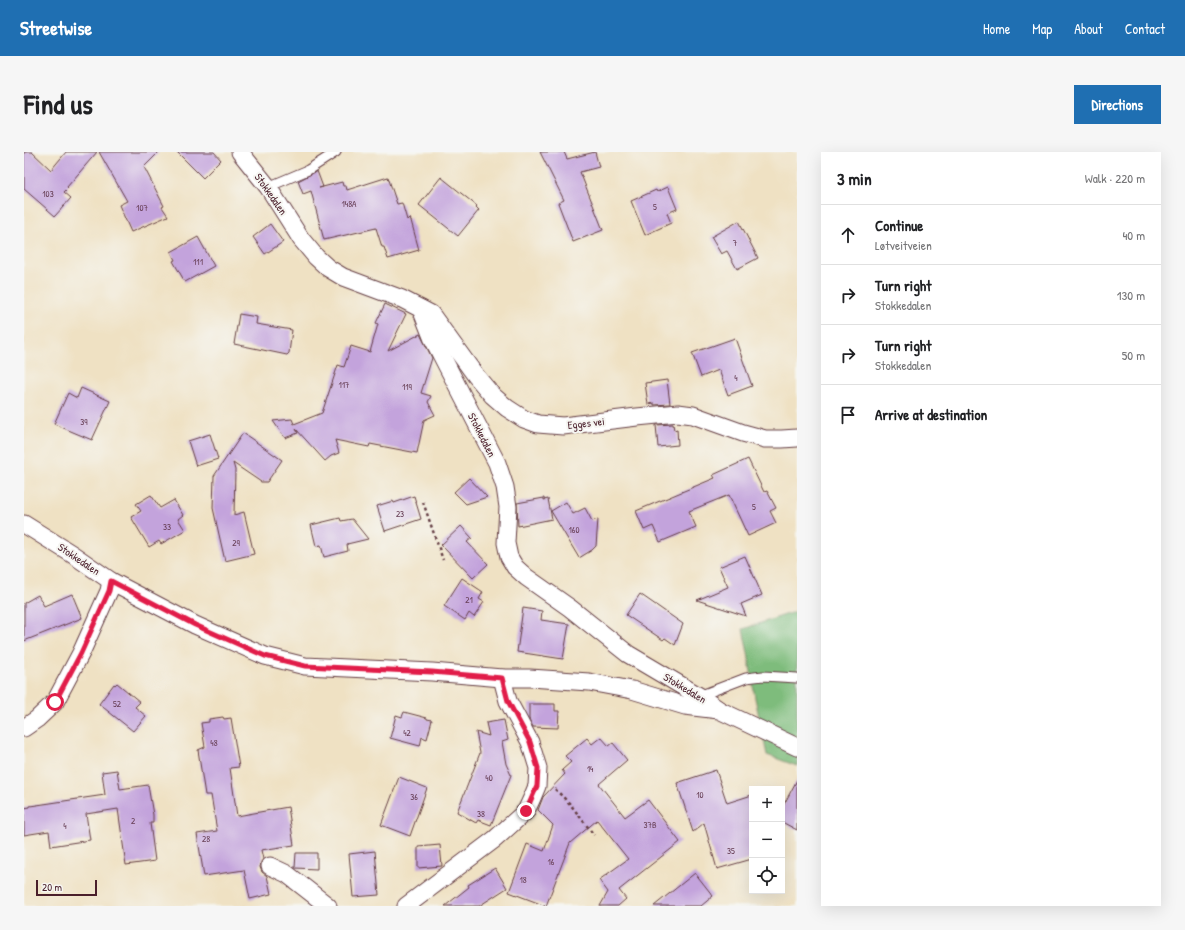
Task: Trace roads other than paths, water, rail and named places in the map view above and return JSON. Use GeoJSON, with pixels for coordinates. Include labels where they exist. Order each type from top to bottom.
{"type":"FeatureCollection","features":[{"type":"Feature","properties":{"kind":"street","name":"Stokkedalen"},"geometry":{"type":"LineString","coordinates":[[240,152],[268,187],[301,239],[316,257],[328,268],[343,277],[402,299],[421,309],[432,337],[497,463],[505,487],[508,507],[506,543],[509,557],[515,567],[526,577],[570,608],[628,654],[699,696],[719,710],[797,747]]}},
{"type":"Feature","properties":{"kind":"street","name":"Egges vei"},"geometry":{"type":"LineString","coordinates":[[421,309],[430,314],[439,324],[476,376],[492,395],[507,408],[524,419],[538,424],[563,426],[637,416],[678,413],[693,415],[743,434],[764,439],[782,440],[797,438]]}},
{"type":"Feature","properties":{"kind":"street","name":"Stokkedalen"},"geometry":{"type":"LineString","coordinates":[[24,524],[72,554],[111,581],[195,625],[265,656],[285,662],[305,666],[589,682],[632,690],[685,706],[719,710]]}},
{"type":"Feature","properties":{"kind":"street"},"geometry":{"type":"LineString","coordinates":[[24,728],[37,719],[55,702],[81,653],[109,591],[111,581]]}},
{"type":"Feature","properties":{"kind":"street"},"geometry":{"type":"LineString","coordinates":[[406,906],[495,839],[526,811],[532,798],[537,786],[538,768],[530,742],[508,701],[502,678]]}},
{"type":"Feature","properties":{"kind":"street"},"geometry":{"type":"LineString","coordinates":[[270,866],[287,874],[328,906]]}},
{"type":"Feature","properties":{"kind":"lane"},"geometry":{"type":"LineString","coordinates":[[268,187],[308,170],[336,152]]}},
{"type":"Feature","properties":{"kind":"lane"},"geometry":{"type":"LineString","coordinates":[[699,696],[746,678],[762,676],[797,678]]}}]}
